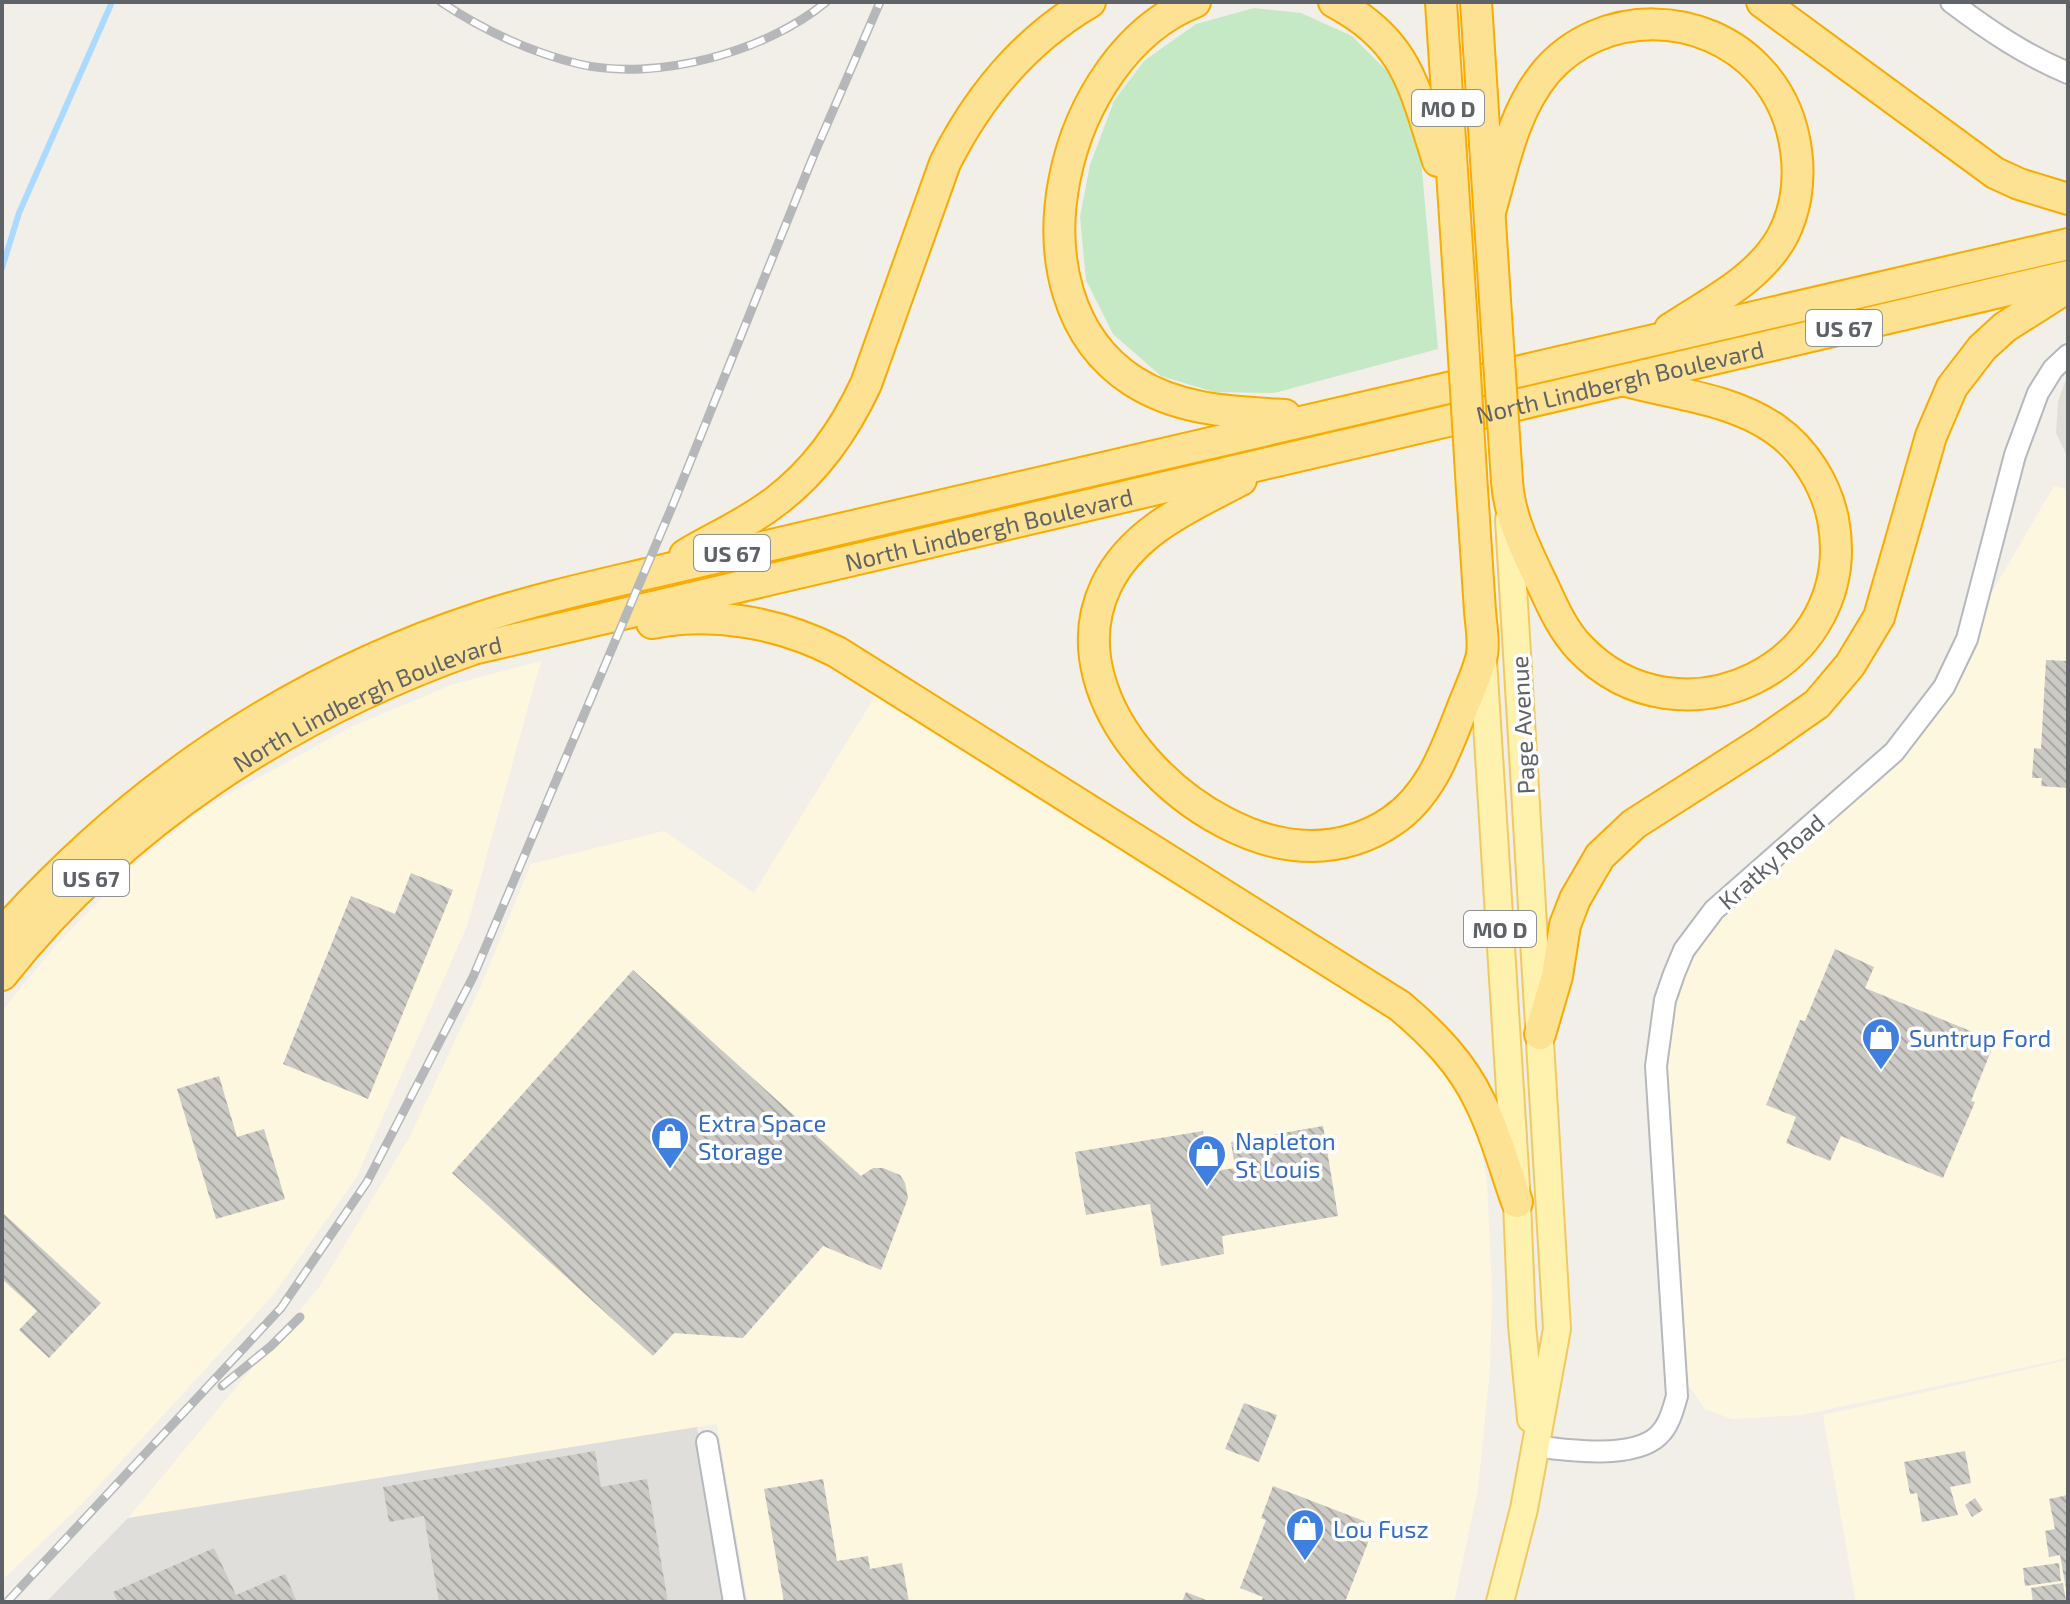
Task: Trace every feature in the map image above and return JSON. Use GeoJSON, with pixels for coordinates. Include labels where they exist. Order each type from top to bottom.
{"type":"FeatureCollection","features":[{"type":"Feature","properties":{"kind":"highway"},"geometry":{"type":"LineString","coordinates":[[659,571],[775,502],[796,485],[829,448],[866,384],[945,163],[959,134],[996,80],[1039,39],[1090,2]]}},
{"type":"Feature","properties":{"kind":"highway"},"geometry":{"type":"LineString","coordinates":[[1195,2],[1165,16],[1138,39],[1104,82],[1079,131],[1065,177],[1059,232],[1060,258],[1071,304],[1088,336],[1109,362],[1151,391],[1199,408],[1224,412],[1323,416]]}},
{"type":"Feature","properties":{"kind":"highway"},"geometry":{"type":"LineString","coordinates":[[1334,2],[1374,27],[1388,41],[1407,71],[1419,97],[1455,215]]}},
{"type":"Feature","properties":{"kind":"highway","name":"Page Avenue"},"geometry":{"type":"LineString","coordinates":[[1441,2],[1482,656]]}},
{"type":"Feature","properties":{"kind":"highway","name":"Page Avenue"},"geometry":{"type":"LineString","coordinates":[[1476,2],[1508,492]]}},
{"type":"Feature","properties":{"kind":"highway"},"geometry":{"type":"LineString","coordinates":[[1762,2],[1995,173],[2068,199]]}},
{"type":"Feature","properties":{"kind":"highway"},"geometry":{"type":"LineString","coordinates":[[1490,212],[1516,121],[1545,74],[1580,43],[1612,30],[1647,23],[1696,30],[1742,54],[1762,72],[1775,90],[1792,131],[1798,178],[1790,220],[1770,254],[1752,274],[1656,339]]}},
{"type":"Feature","properties":{"kind":"highway","name":"North Lindbergh Boulevard"},"geometry":{"type":"LineString","coordinates":[[2,934],[83,850],[136,803],[224,739],[286,702],[351,669],[482,617],[659,571],[2068,244]]}},
{"type":"Feature","properties":{"kind":"highway","name":"North Lindbergh Boulevard"},"geometry":{"type":"LineString","coordinates":[[2,975],[52,917],[102,867],[191,793],[312,718],[378,686],[473,649],[2068,276]]}},
{"type":"Feature","properties":{"kind":"highway"},"geometry":{"type":"LineString","coordinates":[[1540,1034],[1557,976],[1565,925],[1581,888],[1600,856],[1634,824],[1796,720],[1834,685],[1866,642],[1879,617],[1931,436],[1952,387],[1982,348],[2005,327],[2068,287]]}},
{"type":"Feature","properties":{"kind":"highway"},"geometry":{"type":"LineString","coordinates":[[1508,492],[1539,577],[1567,631],[1579,647],[1614,674],[1652,690],[1697,695],[1761,676],[1798,648],[1814,628],[1836,561],[1836,535],[1830,506],[1823,486],[1810,466],[1776,430],[1756,419],[1709,400],[1620,380]]}},
{"type":"Feature","properties":{"kind":"highway"},"geometry":{"type":"LineString","coordinates":[[1282,459],[1175,514],[1152,531],[1120,564],[1107,584],[1095,622],[1094,647],[1101,691],[1119,727],[1151,767],[1191,800],[1265,838],[1309,846],[1355,839],[1393,820],[1424,788],[1450,742],[1482,656]]}},
{"type":"Feature","properties":{"kind":"highway"},"geometry":{"type":"LineString","coordinates":[[251,753],[493,662],[639,626],[700,618],[787,630],[814,640],[870,671],[1400,1006],[1441,1044],[1468,1080],[1481,1102],[1517,1202]]}},
{"type":"Feature","properties":{"kind":"main road","name":"Page Avenue"},"geometry":{"type":"LineString","coordinates":[[1500,1602],[1524,1509],[1533,1446],[1557,1329],[1508,492]]}},
{"type":"Feature","properties":{"kind":"main road","name":"Page Avenue"},"geometry":{"type":"LineString","coordinates":[[1482,656],[1522,1325],[1533,1446]]}},
{"type":"Feature","properties":{"kind":"street"},"geometry":{"type":"LineString","coordinates":[[1951,2],[1992,33],[2068,73]]}},
{"type":"Feature","properties":{"kind":"street","name":"Kratky Road"},"geometry":{"type":"LineString","coordinates":[[1533,1446],[1606,1452],[1642,1446],[1658,1437],[1670,1418],[1677,1396],[1656,1066],[1665,1000],[1674,974],[1684,950],[1714,910],[1894,752],[1944,687],[1967,639],[2015,455],[2038,393],[2053,369],[2068,355]]}},
{"type":"Feature","properties":{"kind":"street"},"geometry":{"type":"LineString","coordinates":[[707,1442],[734,1602]]}},
{"type":"Feature","properties":{"kind":"shaded area"},"geometry":{"type":"Polygon","coordinates":[[[2068,374],[2068,458],[2056,433],[2058,401],[2068,374]]]}},
{"type":"Feature","properties":{"kind":"shaded area"},"geometry":{"type":"Polygon","coordinates":[[[2054,486],[2068,490],[2068,1358],[1802,1415],[1732,1419],[1705,1409],[1689,1386],[1667,1079],[1674,1011],[1690,963],[1723,916],[1884,778],[2054,486]]]}},
{"type":"Feature","properties":{"kind":"shaded area"},"geometry":{"type":"Polygon","coordinates":[[[541,661],[467,926],[356,1178],[274,1294],[81,1505],[2,1580],[2,1011],[57,944],[132,867],[200,810],[351,727],[451,685],[541,661]]]}},
{"type":"Feature","properties":{"kind":"shaded area"},"geometry":{"type":"Polygon","coordinates":[[[877,693],[1373,1002],[1424,1042],[1476,1116],[1487,1182],[1492,1293],[1490,1368],[1478,1489],[1454,1602],[748,1602],[717,1424],[128,1518],[320,1286],[409,1138],[480,988],[531,864],[664,831],[754,893],[877,693]]]}},
{"type":"Feature","properties":{"kind":"shaded area"},"geometry":{"type":"Polygon","coordinates":[[[2068,1360],[2068,1602],[1856,1602],[1823,1415],[2068,1360]]]}},
{"type":"Feature","properties":{"kind":"shaded area"},"geometry":{"type":"Polygon","coordinates":[[[697,1427],[726,1602],[46,1602],[128,1518],[697,1427]]]}},
{"type":"Feature","properties":{"kind":"green space"},"geometry":{"type":"Polygon","coordinates":[[[1254,8],[1301,13],[1352,36],[1388,72],[1412,118],[1421,160],[1438,349],[1274,393],[1214,392],[1161,376],[1113,334],[1086,280],[1080,217],[1090,165],[1114,101],[1144,61],[1196,24],[1254,8]]]}},
{"type":"Feature","properties":{"kind":"building"},"geometry":{"type":"Polygon","coordinates":[[[2046,660],[2068,661],[2068,788],[2041,786],[2042,778],[2032,778],[2034,748],[2041,749],[2046,660]]]}},
{"type":"Feature","properties":{"kind":"building"},"geometry":{"type":"Polygon","coordinates":[[[411,873],[453,890],[368,1099],[283,1064],[351,896],[395,914],[411,873]]]}},
{"type":"Feature","properties":{"kind":"building","name":"Suntrup Ford"},"geometry":{"type":"Polygon","coordinates":[[[1835,949],[1874,967],[1865,988],[1995,1041],[1971,1101],[1975,1102],[1943,1178],[1841,1136],[1830,1161],[1786,1143],[1796,1117],[1766,1105],[1800,1020],[1805,1021],[1835,949]]]}},
{"type":"Feature","properties":{"kind":"building"},"geometry":{"type":"Polygon","coordinates":[[[633,970],[861,1176],[873,1168],[883,1168],[900,1175],[908,1198],[881,1270],[823,1246],[743,1338],[674,1333],[653,1356],[452,1173],[633,970]]]}},
{"type":"Feature","properties":{"kind":"building"},"geometry":{"type":"Polygon","coordinates":[[[219,1076],[237,1137],[264,1129],[285,1199],[216,1219],[177,1089],[219,1076]]]}},
{"type":"Feature","properties":{"kind":"building","name":"Napleton St Louis"},"geometry":{"type":"Polygon","coordinates":[[[1323,1126],[1338,1216],[1222,1236],[1224,1254],[1161,1266],[1150,1204],[1086,1215],[1075,1152],[1203,1131],[1209,1172],[1235,1168],[1231,1142],[1323,1126]]]}},
{"type":"Feature","properties":{"kind":"building"},"geometry":{"type":"Polygon","coordinates":[[[2,1212],[101,1303],[49,1358],[19,1330],[37,1311],[2,1279],[2,1212]]]}},
{"type":"Feature","properties":{"kind":"building"},"geometry":{"type":"Polygon","coordinates":[[[1244,1403],[1277,1415],[1259,1462],[1225,1449],[1244,1403]]]}},
{"type":"Feature","properties":{"kind":"building"},"geometry":{"type":"Polygon","coordinates":[[[595,1451],[601,1487],[647,1479],[668,1602],[439,1602],[424,1516],[389,1522],[383,1487],[595,1451]]]}},
{"type":"Feature","properties":{"kind":"building"},"geometry":{"type":"Polygon","coordinates":[[[1965,1451],[1971,1483],[1950,1487],[1958,1515],[1922,1522],[1917,1493],[1910,1494],[1904,1462],[1965,1451]]]}},
{"type":"Feature","properties":{"kind":"building"},"geometry":{"type":"Polygon","coordinates":[[[823,1479],[837,1561],[868,1556],[870,1569],[902,1563],[909,1602],[784,1602],[764,1489],[823,1479]]]}},
{"type":"Feature","properties":{"kind":"building","name":"Lou Fusz"},"geometry":{"type":"Polygon","coordinates":[[[1273,1486],[1364,1521],[1371,1535],[1345,1602],[1261,1602],[1263,1597],[1240,1588],[1266,1520],[1261,1518],[1273,1486]]]}},
{"type":"Feature","properties":{"kind":"building"},"geometry":{"type":"Polygon","coordinates":[[[2068,1495],[2066,1589],[2060,1555],[2049,1557],[2045,1531],[2055,1529],[2049,1499],[2068,1495]]]}},
{"type":"Feature","properties":{"kind":"building"},"geometry":{"type":"Polygon","coordinates":[[[1975,1498],[1983,1510],[1972,1517],[1965,1505],[1975,1498]]]}},
{"type":"Feature","properties":{"kind":"building"},"geometry":{"type":"Polygon","coordinates":[[[214,1548],[236,1595],[285,1574],[297,1602],[118,1602],[113,1592],[214,1548]]]}},
{"type":"Feature","properties":{"kind":"building"},"geometry":{"type":"Polygon","coordinates":[[[2059,1563],[2061,1581],[2025,1586],[2023,1568],[2059,1563]]]}},
{"type":"Feature","properties":{"kind":"building"},"geometry":{"type":"Polygon","coordinates":[[[2063,1583],[2066,1601],[2033,1602],[2031,1588],[2063,1583]]]}},
{"type":"Feature","properties":{"kind":"building"},"geometry":{"type":"Polygon","coordinates":[[[1186,1592],[1211,1602],[1182,1602],[1186,1592]]]}},
{"type":"Feature","properties":{"kind":"waterway"},"geometry":{"type":"LineString","coordinates":[[2,268],[19,213],[112,2]]}},
{"type":"Feature","properties":{"kind":"railway"},"geometry":{"type":"LineString","coordinates":[[441,2],[490,31],[525,46],[579,64],[609,69],[675,65],[742,48],[801,20],[826,2]]}},
{"type":"Feature","properties":{"kind":"railway"},"geometry":{"type":"LineString","coordinates":[[7,1602],[281,1308],[367,1182],[473,977],[674,502],[815,152],[880,2]]}},
{"type":"Feature","properties":{"kind":"railway"},"geometry":{"type":"LineString","coordinates":[[222,1386],[271,1346],[300,1317]]}},
{"type":"Feature","properties":{"kind":"place","name":"Suntrup Ford"},"geometry":{"type":"Point","coordinates":[1881,1071]}},
{"type":"Feature","properties":{"kind":"place","name":"Extra Space Storage"},"geometry":{"type":"Point","coordinates":[670,1170]}},
{"type":"Feature","properties":{"kind":"place","name":"Napleton St Louis"},"geometry":{"type":"Point","coordinates":[1207,1188]}},
{"type":"Feature","properties":{"kind":"place","name":"Lou Fusz"},"geometry":{"type":"Point","coordinates":[1305,1562]}}]}
